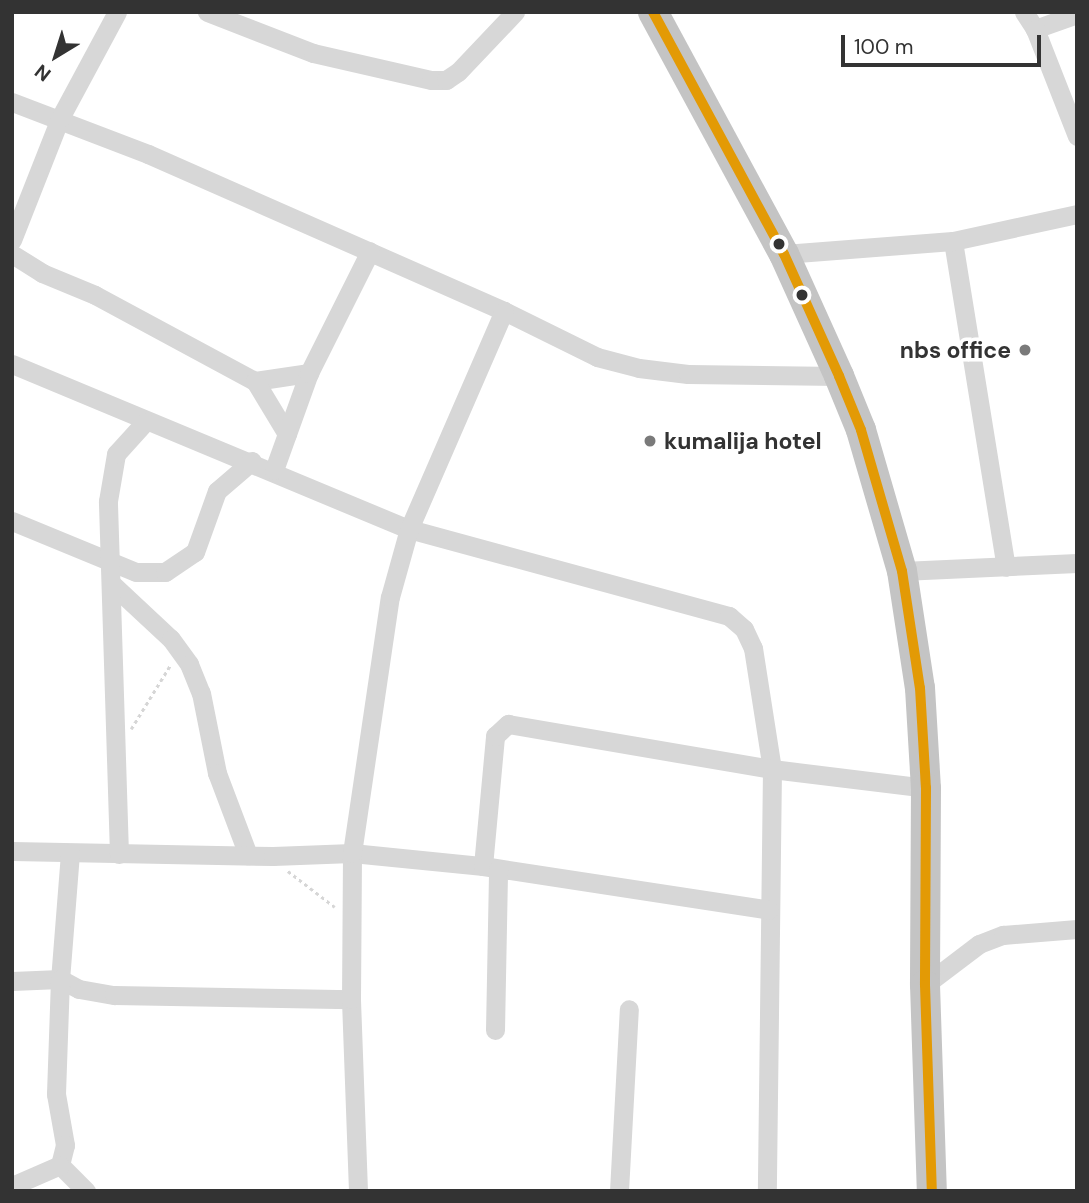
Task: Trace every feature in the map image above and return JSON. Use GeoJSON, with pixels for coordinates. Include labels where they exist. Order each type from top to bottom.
{"type":"FeatureCollection","features":[{"type":"Feature","properties":{"kind":"highway"},"geometry":{"type":"LineString","coordinates":[[653,12],[785,254],[861,430],[902,571],[920,688],[926,788],[925,985],[932,1191]]}},
{"type":"Feature","properties":{"kind":"street"},"geometry":{"type":"LineString","coordinates":[[12,240],[60,118],[117,12]]}},
{"type":"Feature","properties":{"kind":"street"},"geometry":{"type":"LineString","coordinates":[[207,12],[313,53],[432,80],[446,80],[515,12]]}},
{"type":"Feature","properties":{"kind":"street"},"geometry":{"type":"LineString","coordinates":[[1024,12],[1035,29],[1077,136]]}},
{"type":"Feature","properties":{"kind":"street"},"geometry":{"type":"LineString","coordinates":[[1035,29],[1077,14]]}},
{"type":"Feature","properties":{"kind":"street"},"geometry":{"type":"LineString","coordinates":[[12,102],[60,118],[370,251],[505,311],[561,342],[639,368],[688,374],[839,376]]}},
{"type":"Feature","properties":{"kind":"street"},"geometry":{"type":"LineString","coordinates":[[785,254],[953,241],[1077,214]]}},
{"type":"Feature","properties":{"kind":"street"},"geometry":{"type":"LineString","coordinates":[[953,241],[1006,567]]}},
{"type":"Feature","properties":{"kind":"street"},"geometry":{"type":"LineString","coordinates":[[274,470],[309,373],[370,251]]}},
{"type":"Feature","properties":{"kind":"street"},"geometry":{"type":"LineString","coordinates":[[12,254],[42,273],[95,295],[255,381],[287,434]]}},
{"type":"Feature","properties":{"kind":"street"},"geometry":{"type":"LineString","coordinates":[[358,1191],[351,999],[352,853],[390,597],[409,529],[505,311]]}},
{"type":"Feature","properties":{"kind":"street"},"geometry":{"type":"LineString","coordinates":[[12,364],[145,422],[274,470],[409,529],[729,616],[744,629],[753,648],[772,769],[767,1191]]}},
{"type":"Feature","properties":{"kind":"street"},"geometry":{"type":"LineString","coordinates":[[255,381],[309,373]]}},
{"type":"Feature","properties":{"kind":"street"},"geometry":{"type":"LineString","coordinates":[[119,854],[113,585],[110,562],[111,467],[123,444],[145,422]]}},
{"type":"Feature","properties":{"kind":"street"},"geometry":{"type":"LineString","coordinates":[[12,521],[110,562],[150,573],[166,572],[188,561],[200,542],[217,491],[252,461]]}},
{"type":"Feature","properties":{"kind":"street"},"geometry":{"type":"LineString","coordinates":[[902,571],[1077,563]]}},
{"type":"Feature","properties":{"kind":"street"},"geometry":{"type":"LineString","coordinates":[[113,585],[179,649],[201,693],[217,773],[247,855]]}},
{"type":"Feature","properties":{"kind":"street"},"geometry":{"type":"LineString","coordinates":[[495,1030],[491,868],[495,736],[508,724],[772,769],[926,788]]}},
{"type":"Feature","properties":{"kind":"street"},"geometry":{"type":"LineString","coordinates":[[12,850],[273,856],[352,853],[491,868],[769,910]]}},
{"type":"Feature","properties":{"kind":"street"},"geometry":{"type":"LineString","coordinates":[[60,1165],[65,1146],[56,1094],[60,979],[70,853]]}},
{"type":"Feature","properties":{"kind":"street"},"geometry":{"type":"LineString","coordinates":[[925,985],[979,944],[1003,935],[1077,929]]}},
{"type":"Feature","properties":{"kind":"street"},"geometry":{"type":"LineString","coordinates":[[12,981],[60,979],[79,989],[114,995],[351,999]]}},
{"type":"Feature","properties":{"kind":"street"},"geometry":{"type":"LineString","coordinates":[[619,1191],[629,1009]]}},
{"type":"Feature","properties":{"kind":"street"},"geometry":{"type":"LineString","coordinates":[[12,1186],[60,1165]]}},
{"type":"Feature","properties":{"kind":"street"},"geometry":{"type":"LineString","coordinates":[[60,1165],[86,1191]]}},
{"type":"Feature","properties":{"kind":"path"},"geometry":{"type":"LineString","coordinates":[[116,748],[149,706],[179,649]]}},
{"type":"Feature","properties":{"kind":"path"},"geometry":{"type":"LineString","coordinates":[[273,856],[352,925]]}},
{"type":"Feature","properties":{"kind":"transit line"},"geometry":{"type":"LineString","coordinates":[[653,12],[784,254],[839,376],[861,430],[902,571],[920,688],[926,788],[925,985],[932,1191]]}},
{"type":"Feature","properties":{"kind":"place","name":"nbs office"},"geometry":{"type":"Point","coordinates":[1025,350]}},
{"type":"Feature","properties":{"kind":"place","name":"kumalija hotel"},"geometry":{"type":"Point","coordinates":[650,441]}}]}
